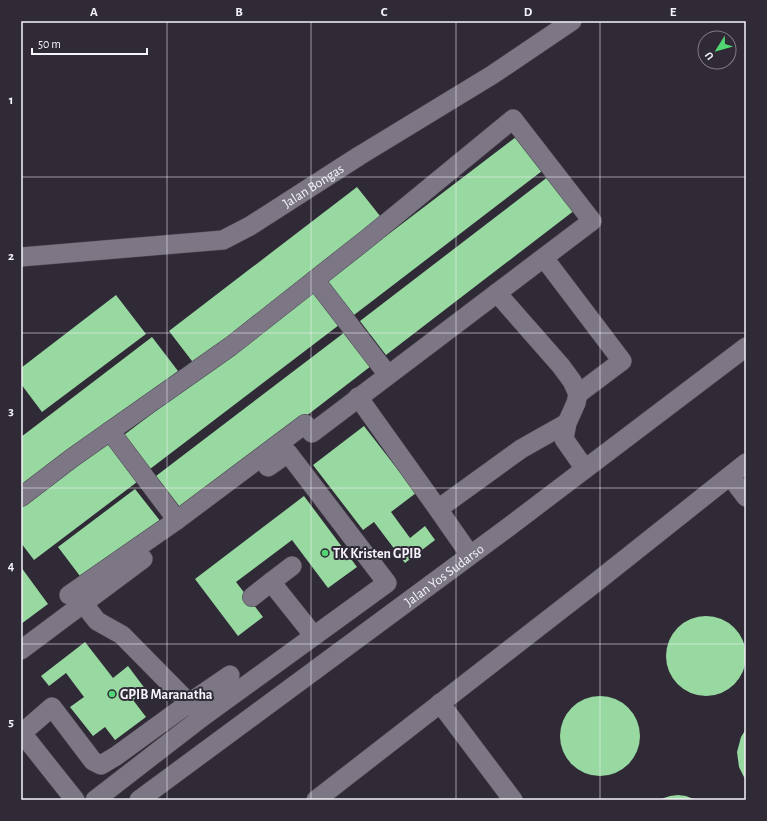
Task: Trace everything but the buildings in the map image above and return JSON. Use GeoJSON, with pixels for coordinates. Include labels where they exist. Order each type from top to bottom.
{"type":"FeatureCollection","features":[{"type":"Feature","properties":{"kind":"street","name":"Jalan Bongas"},"geometry":{"type":"LineString","coordinates":[[21,257],[223,240],[250,226],[359,156],[492,75],[572,21]]}},
{"type":"Feature","properties":{"kind":"street"},"geometry":{"type":"LineString","coordinates":[[21,497],[72,458],[231,346],[315,280],[513,118],[592,221],[312,433],[305,424],[177,520],[76,599],[21,650]]}},
{"type":"Feature","properties":{"kind":"street"},"geometry":{"type":"LineString","coordinates":[[544,258],[622,361],[578,394]]}},
{"type":"Feature","properties":{"kind":"street"},"geometry":{"type":"LineString","coordinates":[[315,280],[388,375]]}},
{"type":"Feature","properties":{"kind":"street"},"geometry":{"type":"LineString","coordinates":[[497,293],[561,366],[572,381],[578,394],[576,403],[567,423],[564,439],[585,469]]}},
{"type":"Feature","properties":{"kind":"street","name":"Jalan Yos Sudarso"},"geometry":{"type":"LineString","coordinates":[[138,800],[470,555],[746,347]]}},
{"type":"Feature","properties":{"kind":"street"},"geometry":{"type":"LineString","coordinates":[[358,397],[470,555]]}},
{"type":"Feature","properties":{"kind":"street"},"geometry":{"type":"LineString","coordinates":[[438,509],[521,449],[567,423]]}},
{"type":"Feature","properties":{"kind":"street"},"geometry":{"type":"LineString","coordinates":[[110,431],[177,520]]}},
{"type":"Feature","properties":{"kind":"street"},"geometry":{"type":"LineString","coordinates":[[76,599],[288,453],[387,583],[201,718],[95,800]]}},
{"type":"Feature","properties":{"kind":"street"},"geometry":{"type":"LineString","coordinates":[[316,800],[590,588],[712,492],[746,463]]}},
{"type":"Feature","properties":{"kind":"street"},"geometry":{"type":"LineString","coordinates":[[730,476],[746,497]]}},
{"type":"Feature","properties":{"kind":"street"},"geometry":{"type":"LineString","coordinates":[[252,597],[292,566]]}},
{"type":"Feature","properties":{"kind":"street"},"geometry":{"type":"LineString","coordinates":[[271,582],[314,636]]}},
{"type":"Feature","properties":{"kind":"street"},"geometry":{"type":"LineString","coordinates":[[76,599],[97,621],[122,635],[196,710],[201,718]]}},
{"type":"Feature","properties":{"kind":"street"},"geometry":{"type":"LineString","coordinates":[[74,800],[21,732],[52,707],[93,761],[101,765],[230,675]]}},
{"type":"Feature","properties":{"kind":"street"},"geometry":{"type":"LineString","coordinates":[[440,703],[514,800]]}},
{"type":"Feature","properties":{"kind":"place","name":"TK Kristen GPIB"},"geometry":{"type":"Point","coordinates":[325,553]}},
{"type":"Feature","properties":{"kind":"place","name":"GPIB Maranatha"},"geometry":{"type":"Point","coordinates":[112,694]}}]}
